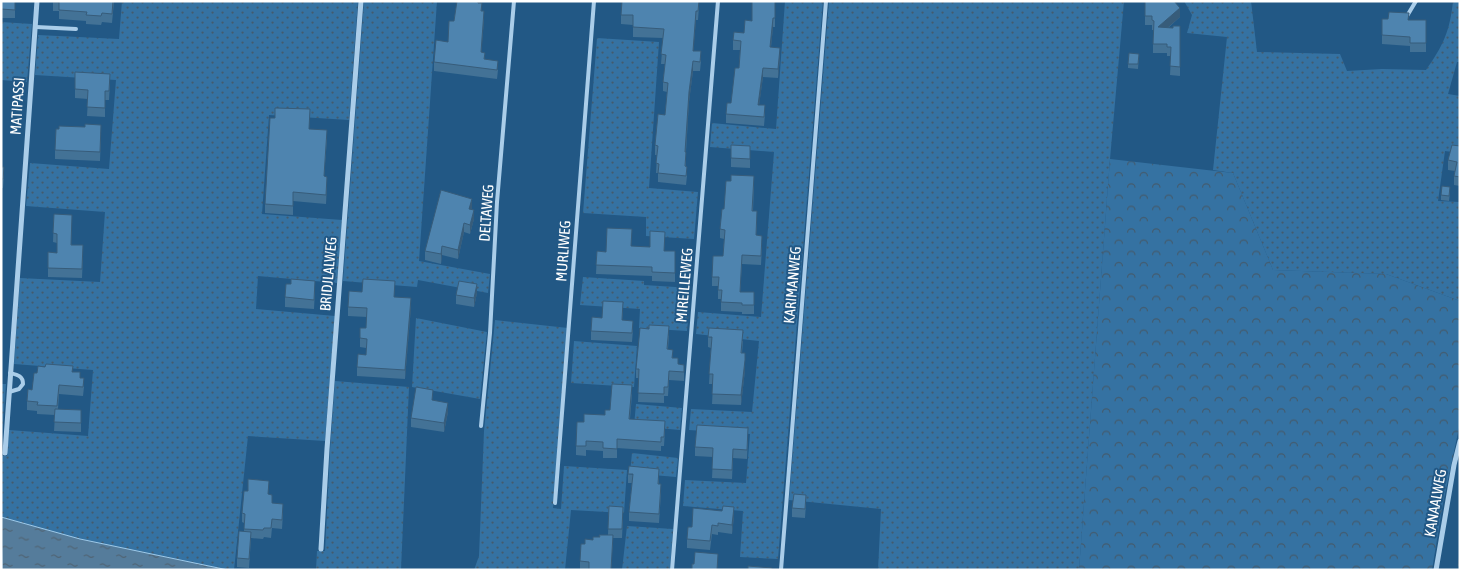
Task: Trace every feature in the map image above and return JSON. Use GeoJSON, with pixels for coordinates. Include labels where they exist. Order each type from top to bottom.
{"type":"FeatureCollection","features":[{"type":"Feature","properties":{"kind":"street","name":"MATIPASSI"},"geometry":{"type":"LineString","coordinates":[[5,453],[38,1]]}},
{"type":"Feature","properties":{"kind":"street","name":"BRIDJLALWEG"},"geometry":{"type":"LineString","coordinates":[[321,549],[361,1]]}},
{"type":"Feature","properties":{"kind":"street","name":"KANAALWEG"},"geometry":{"type":"LineString","coordinates":[[1436,570],[1460,440]]}},
{"type":"Feature","properties":{"kind":"lane","name":"DELTAWEG"},"geometry":{"type":"LineString","coordinates":[[481,426],[490,333],[514,1]]}},
{"type":"Feature","properties":{"kind":"lane","name":"MURLIWEG"},"geometry":{"type":"LineString","coordinates":[[554,503],[594,1]]}},
{"type":"Feature","properties":{"kind":"lane","name":"MIREILLEWEG"},"geometry":{"type":"LineString","coordinates":[[672,570],[718,1]]}},
{"type":"Feature","properties":{"kind":"lane","name":"KARIMANWEG"},"geometry":{"type":"LineString","coordinates":[[781,570],[826,1]]}},
{"type":"Feature","properties":{"kind":"lane"},"geometry":{"type":"LineString","coordinates":[[1406,18],[1416,1]]}},
{"type":"Feature","properties":{"kind":"lane"},"geometry":{"type":"LineString","coordinates":[[36,27],[76,29]]}},
{"type":"Feature","properties":{"kind":"lane"},"geometry":{"type":"LineString","coordinates":[[9,392],[19,389],[23,384],[20,376],[10,373]]}},
{"type":"Feature","properties":{"kind":"green space"},"geometry":{"type":"Polygon","coordinates":[[[122,1],[358,1],[349,120],[269,115],[262,214],[342,220],[337,283],[258,276],[256,309],[335,316],[325,441],[248,436],[234,570],[80,539],[1,517],[1,456],[7,456],[9,430],[88,436],[93,370],[14,364],[20,278],[100,282],[105,212],[26,206],[30,163],[109,169],[116,80],[35,75],[38,35],[119,39],[122,1]]]}},
{"type":"Feature","properties":{"kind":"green space"},"geometry":{"type":"Polygon","coordinates":[[[364,1],[437,1],[419,261],[490,274],[488,293],[418,280],[417,287],[343,281],[364,1]]]}},
{"type":"Feature","properties":{"kind":"green space"},"geometry":{"type":"Polygon","coordinates":[[[785,1],[823,1],[778,559],[740,557],[743,511],[683,506],[685,480],[746,483],[750,434],[689,430],[691,409],[752,412],[759,341],[696,334],[698,312],[761,317],[774,152],[710,147],[712,123],[776,129],[785,1]]]}},
{"type":"Feature","properties":{"kind":"green space"},"geometry":{"type":"Polygon","coordinates":[[[829,1],[1124,1],[1079,570],[878,570],[881,509],[789,500],[829,1]]]}},
{"type":"Feature","properties":{"kind":"green space"},"geometry":{"type":"Polygon","coordinates":[[[1184,1],[1251,1],[1257,52],[1340,54],[1347,71],[1382,69],[1426,70],[1445,38],[1453,1],[1460,1],[1460,62],[1457,62],[1448,94],[1460,96],[1460,153],[1445,151],[1438,201],[1460,202],[1460,301],[1386,274],[1273,270],[1233,173],[1213,170],[1227,37],[1187,33],[1192,15],[1184,1]]]}},
{"type":"Feature","properties":{"kind":"green space"},"geometry":{"type":"Polygon","coordinates":[[[1,22],[32,24],[27,82],[1,80],[1,22]]]}},
{"type":"Feature","properties":{"kind":"green space"},"geometry":{"type":"Polygon","coordinates":[[[597,38],[659,42],[649,188],[698,192],[694,239],[646,236],[646,217],[583,213],[597,38]]]}},
{"type":"Feature","properties":{"kind":"green space"},"geometry":{"type":"Polygon","coordinates":[[[1110,159],[1233,173],[1273,270],[1386,274],[1460,301],[1460,423],[1443,503],[1432,570],[1079,570],[1110,159]]]}},
{"type":"Feature","properties":{"kind":"green space"},"geometry":{"type":"Polygon","coordinates":[[[583,277],[644,281],[644,285],[691,288],[687,331],[639,328],[640,309],[580,305],[583,277]]]}},
{"type":"Feature","properties":{"kind":"green space"},"geometry":{"type":"Polygon","coordinates":[[[416,318],[487,332],[480,399],[412,387],[416,318]]]}},
{"type":"Feature","properties":{"kind":"green space"},"geometry":{"type":"Polygon","coordinates":[[[495,320],[568,328],[553,508],[561,509],[564,466],[627,470],[624,513],[571,510],[565,570],[474,570],[479,556],[484,431],[495,320]]]}},
{"type":"Feature","properties":{"kind":"green space"},"geometry":{"type":"Polygon","coordinates":[[[574,341],[637,346],[634,387],[571,383],[574,341]]]}},
{"type":"Feature","properties":{"kind":"green space"},"geometry":{"type":"Polygon","coordinates":[[[335,381],[409,387],[401,570],[316,570],[317,551],[325,551],[335,381]]]}},
{"type":"Feature","properties":{"kind":"green space"},"geometry":{"type":"Polygon","coordinates":[[[1,384],[6,384],[1,449],[1,384]]]}},
{"type":"Feature","properties":{"kind":"green space"},"geometry":{"type":"Polygon","coordinates":[[[636,404],[682,408],[680,430],[634,426],[636,404]]]}},
{"type":"Feature","properties":{"kind":"green space"},"geometry":{"type":"Polygon","coordinates":[[[632,453],[678,458],[676,477],[630,473],[632,453]]]}},
{"type":"Feature","properties":{"kind":"green space"},"geometry":{"type":"Polygon","coordinates":[[[627,526],[673,529],[670,570],[622,570],[627,526]]]}},
{"type":"Feature","properties":{"kind":"water"},"geometry":{"type":"Polygon","coordinates":[[[1,517],[80,539],[228,570],[2,570],[1,517]]]}},
{"type":"Feature","properties":{"kind":"building"},"geometry":{"type":"Polygon","coordinates":[[[1,1],[15,1],[15,10],[1,9],[1,1]]]}},
{"type":"Feature","properties":{"kind":"building"},"geometry":{"type":"Polygon","coordinates":[[[53,1],[113,1],[112,14],[102,13],[101,16],[86,15],[87,12],[59,10],[59,2],[53,1]]]}},
{"type":"Feature","properties":{"kind":"building"},"geometry":{"type":"Polygon","coordinates":[[[457,1],[478,1],[478,3],[482,3],[481,11],[484,11],[481,52],[485,53],[484,59],[498,61],[497,70],[434,62],[436,40],[448,42],[449,21],[454,21],[457,1]]]}},
{"type":"Feature","properties":{"kind":"building"},"geometry":{"type":"Polygon","coordinates":[[[622,1],[699,1],[698,11],[696,11],[693,51],[701,51],[700,62],[693,61],[689,92],[685,152],[686,176],[658,173],[659,164],[656,163],[658,146],[655,145],[658,114],[665,115],[668,83],[663,82],[666,55],[661,54],[664,29],[633,27],[633,15],[621,15],[622,1]]]}},
{"type":"Feature","properties":{"kind":"building"},"geometry":{"type":"Polygon","coordinates":[[[752,1],[775,1],[775,18],[773,18],[770,47],[780,48],[778,69],[763,68],[758,105],[765,105],[764,117],[726,114],[727,103],[731,103],[735,68],[739,68],[741,41],[733,40],[734,32],[744,33],[745,20],[752,21],[752,1]]]}},
{"type":"Feature","properties":{"kind":"building"},"geometry":{"type":"Polygon","coordinates":[[[1145,1],[1174,1],[1180,8],[1158,27],[1173,28],[1173,26],[1180,26],[1180,67],[1170,66],[1171,47],[1167,47],[1167,44],[1153,44],[1154,21],[1152,16],[1145,16],[1145,1]]]}},
{"type":"Feature","properties":{"kind":"building"},"geometry":{"type":"Polygon","coordinates":[[[1389,12],[1409,13],[1408,20],[1426,20],[1426,43],[1410,43],[1410,37],[1382,35],[1382,19],[1388,19],[1389,12]]]}},
{"type":"Feature","properties":{"kind":"building"},"geometry":{"type":"Polygon","coordinates":[[[1129,53],[1139,54],[1138,64],[1128,64],[1129,53]]]}},
{"type":"Feature","properties":{"kind":"building"},"geometry":{"type":"Polygon","coordinates":[[[75,72],[110,74],[109,91],[105,91],[105,108],[87,107],[88,90],[75,89],[75,72]]]}},
{"type":"Feature","properties":{"kind":"building"},"geometry":{"type":"Polygon","coordinates":[[[275,108],[310,109],[309,129],[327,130],[324,176],[327,177],[326,195],[293,192],[293,206],[265,204],[270,118],[275,118],[275,108]]]}},
{"type":"Feature","properties":{"kind":"building"},"geometry":{"type":"Polygon","coordinates":[[[85,124],[101,125],[100,152],[55,150],[56,129],[59,129],[59,126],[85,127],[85,124]]]}},
{"type":"Feature","properties":{"kind":"building"},"geometry":{"type":"Polygon","coordinates":[[[731,145],[750,146],[750,159],[731,158],[731,145]]]}},
{"type":"Feature","properties":{"kind":"building"},"geometry":{"type":"Polygon","coordinates":[[[1452,145],[1460,146],[1460,177],[1454,176],[1457,162],[1448,160],[1452,145]]]}},
{"type":"Feature","properties":{"kind":"building"},"geometry":{"type":"Polygon","coordinates":[[[1,167],[4,167],[3,179],[1,179],[1,167]]]}},
{"type":"Feature","properties":{"kind":"building"},"geometry":{"type":"Polygon","coordinates":[[[731,175],[754,176],[752,211],[757,211],[756,235],[762,236],[761,256],[742,255],[740,292],[754,292],[754,305],[721,302],[722,290],[718,290],[719,277],[712,277],[713,256],[723,256],[725,230],[720,229],[726,181],[731,181],[731,175]]]}},
{"type":"Feature","properties":{"kind":"building"},"geometry":{"type":"Polygon","coordinates":[[[1442,186],[1450,187],[1449,196],[1441,195],[1442,186]]]}},
{"type":"Feature","properties":{"kind":"building"},"geometry":{"type":"Polygon","coordinates":[[[441,190],[472,199],[469,209],[474,210],[470,225],[464,223],[458,250],[442,246],[441,254],[425,251],[441,190]]]}},
{"type":"Feature","properties":{"kind":"building"},"geometry":{"type":"Polygon","coordinates":[[[54,214],[72,215],[71,245],[83,245],[82,269],[48,268],[48,252],[57,253],[57,234],[53,233],[54,214]]]}},
{"type":"Feature","properties":{"kind":"building"},"geometry":{"type":"Polygon","coordinates":[[[607,228],[632,229],[631,246],[650,247],[650,231],[665,232],[664,251],[675,251],[675,273],[652,272],[652,267],[596,265],[597,251],[606,252],[607,228]]]}},
{"type":"Feature","properties":{"kind":"building"},"geometry":{"type":"Polygon","coordinates":[[[291,279],[315,281],[314,300],[285,297],[286,284],[291,284],[291,279]]]}},
{"type":"Feature","properties":{"kind":"building"},"geometry":{"type":"Polygon","coordinates":[[[363,279],[395,281],[394,297],[411,298],[405,370],[357,367],[358,354],[366,355],[367,339],[360,338],[360,328],[366,328],[367,308],[348,307],[349,291],[362,292],[363,279]]]}},
{"type":"Feature","properties":{"kind":"building"},"geometry":{"type":"Polygon","coordinates":[[[459,281],[477,284],[474,298],[456,295],[459,281]]]}},
{"type":"Feature","properties":{"kind":"building"},"geometry":{"type":"Polygon","coordinates":[[[603,301],[623,302],[622,320],[633,321],[632,333],[591,331],[592,317],[602,318],[603,301]]]}},
{"type":"Feature","properties":{"kind":"building"},"geometry":{"type":"Polygon","coordinates":[[[649,325],[669,326],[667,349],[673,350],[672,358],[678,358],[678,364],[684,365],[684,372],[669,371],[668,387],[664,387],[664,394],[638,393],[639,369],[636,369],[640,328],[649,329],[649,325]]]}},
{"type":"Feature","properties":{"kind":"building"},"geometry":{"type":"Polygon","coordinates":[[[709,328],[743,330],[741,353],[745,353],[745,360],[741,395],[712,394],[713,374],[709,374],[712,337],[708,337],[709,328]]]}},
{"type":"Feature","properties":{"kind":"building"},"geometry":{"type":"Polygon","coordinates":[[[46,364],[73,366],[72,372],[80,372],[80,378],[84,378],[83,387],[59,385],[57,406],[37,405],[38,402],[27,401],[28,389],[32,390],[34,373],[37,373],[38,366],[45,367],[46,364]]]}},
{"type":"Feature","properties":{"kind":"building"},"geometry":{"type":"Polygon","coordinates":[[[612,384],[632,385],[629,419],[665,421],[664,437],[661,437],[661,442],[617,439],[617,449],[603,448],[603,442],[586,441],[586,446],[576,446],[577,422],[584,422],[584,414],[605,415],[605,410],[610,410],[612,384]]]}},
{"type":"Feature","properties":{"kind":"building"},"geometry":{"type":"Polygon","coordinates":[[[416,387],[433,390],[432,400],[448,403],[444,423],[411,418],[416,387]]]}},
{"type":"Feature","properties":{"kind":"building"},"geometry":{"type":"Polygon","coordinates":[[[55,409],[81,410],[81,423],[54,422],[55,409]]]}},
{"type":"Feature","properties":{"kind":"building"},"geometry":{"type":"Polygon","coordinates":[[[697,425],[748,428],[747,450],[733,449],[732,470],[712,469],[713,448],[695,447],[697,425]]]}},
{"type":"Feature","properties":{"kind":"building"},"geometry":{"type":"Polygon","coordinates":[[[629,466],[659,469],[658,484],[661,484],[659,514],[629,512],[633,474],[628,474],[629,466]]]}},
{"type":"Feature","properties":{"kind":"building"},"geometry":{"type":"Polygon","coordinates":[[[248,479],[269,481],[268,494],[272,495],[272,503],[283,504],[282,520],[272,519],[271,528],[264,528],[263,530],[244,529],[245,514],[242,513],[244,491],[248,491],[248,479]]]}},
{"type":"Feature","properties":{"kind":"building"},"geometry":{"type":"Polygon","coordinates":[[[794,494],[806,495],[805,509],[792,508],[794,494]]]}},
{"type":"Feature","properties":{"kind":"building"},"geometry":{"type":"Polygon","coordinates":[[[609,506],[623,507],[622,529],[608,529],[609,506]]]}},
{"type":"Feature","properties":{"kind":"building"},"geometry":{"type":"Polygon","coordinates":[[[723,506],[734,507],[732,525],[718,523],[718,526],[712,525],[710,541],[687,539],[688,527],[692,527],[693,508],[722,511],[723,506]]]}},
{"type":"Feature","properties":{"kind":"building"},"geometry":{"type":"Polygon","coordinates":[[[239,531],[251,532],[249,559],[237,558],[239,531]]]}},
{"type":"Feature","properties":{"kind":"building"},"geometry":{"type":"Polygon","coordinates":[[[599,535],[613,535],[611,570],[589,570],[589,562],[580,561],[581,544],[585,544],[585,539],[593,540],[593,537],[600,537],[599,535]]]}},
{"type":"Feature","properties":{"kind":"building"},"geometry":{"type":"Polygon","coordinates":[[[695,552],[718,554],[717,570],[692,570],[695,552]]]}},
{"type":"Feature","properties":{"kind":"building"},"geometry":{"type":"Polygon","coordinates":[[[748,566],[772,568],[772,570],[748,570],[748,566]]]}}]}
